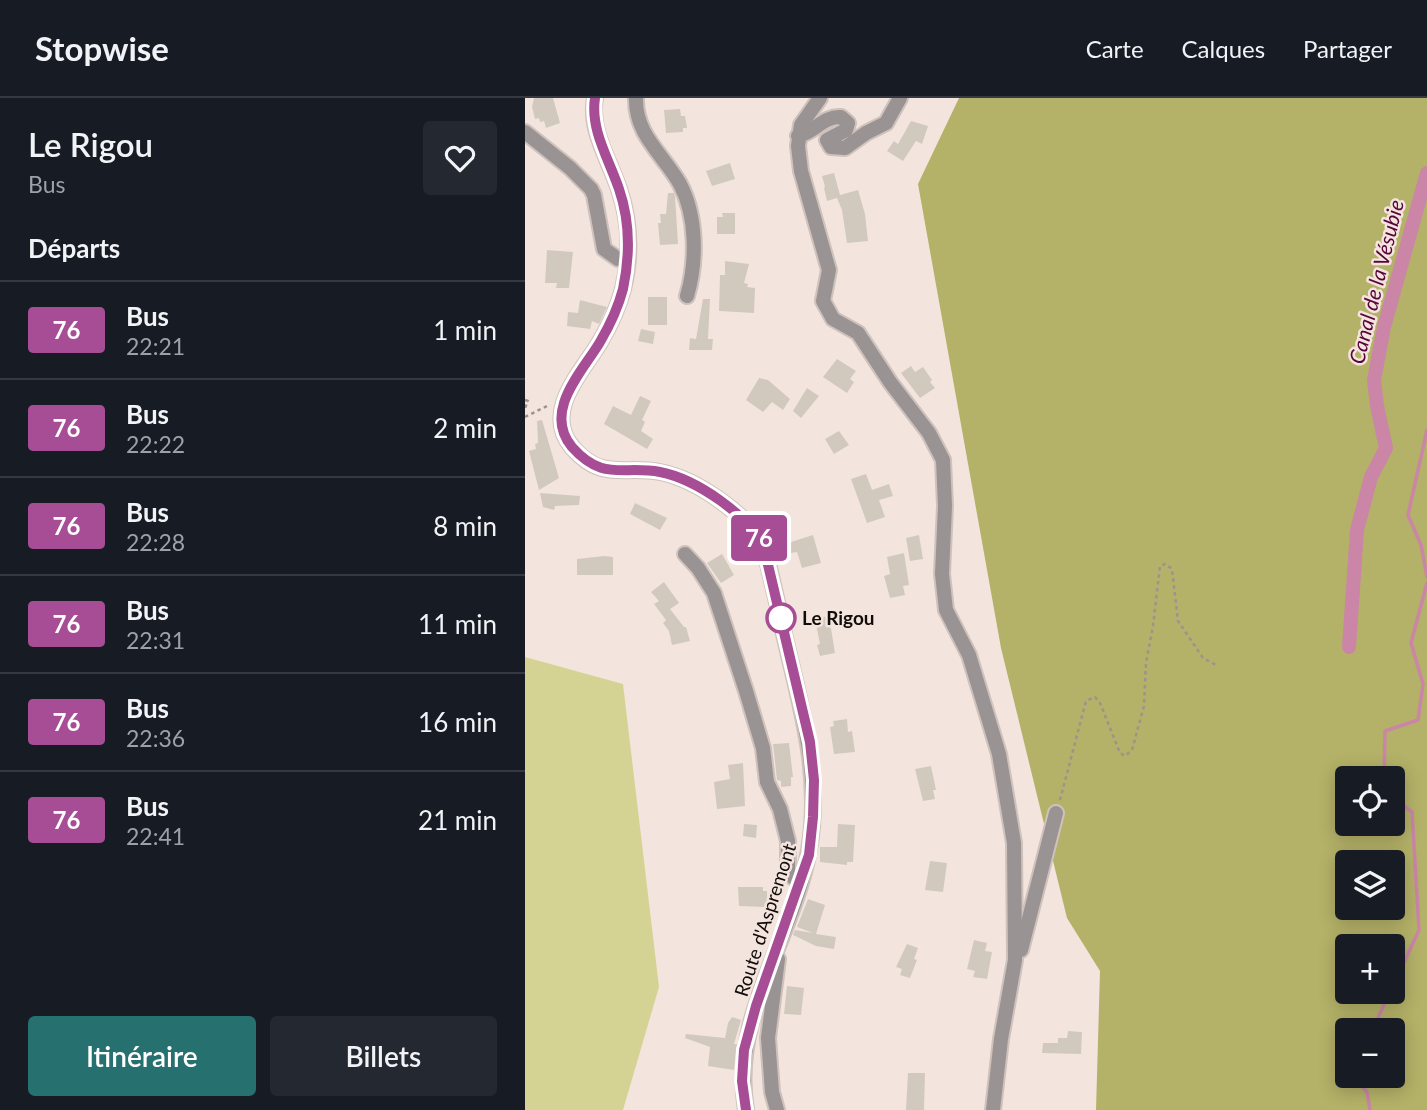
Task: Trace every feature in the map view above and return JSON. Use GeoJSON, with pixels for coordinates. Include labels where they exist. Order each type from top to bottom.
{"type":"FeatureCollection","features":[{"type":"Feature","properties":{"kind":"street","name":"Route d'Aspremont"},"geometry":{"type":"LineString","coordinates":[[596,98],[594,121],[625,209],[627,259],[618,307],[594,352],[572,382],[565,400],[565,436],[589,462],[613,471],[657,471],[681,479],[738,513],[759,537],[764,548],[811,753],[814,780],[811,838],[800,883],[756,1006],[744,1050],[742,1081],[746,1110]]}},
{"type":"Feature","properties":{"kind":"street"},"geometry":{"type":"LineString","coordinates":[[636,98],[639,124],[647,140],[679,182],[690,214],[693,276],[687,296]]}},
{"type":"Feature","properties":{"kind":"street"},"geometry":{"type":"LineString","coordinates":[[820,98],[801,125],[798,136],[800,171],[829,270],[823,301],[833,319],[858,333],[890,382],[929,433],[943,460],[945,506],[942,574],[946,610],[969,655],[999,754],[1014,843],[1014,960],[993,1110]]}},
{"type":"Feature","properties":{"kind":"street"},"geometry":{"type":"LineString","coordinates":[[798,136],[807,134],[827,118],[841,117],[847,120],[848,127],[827,140],[831,147],[845,148],[886,123],[900,98]]}},
{"type":"Feature","properties":{"kind":"street"},"geometry":{"type":"LineString","coordinates":[[525,132],[570,168],[591,189],[604,248],[618,259],[627,259]]}},
{"type":"Feature","properties":{"kind":"street"},"geometry":{"type":"LineString","coordinates":[[685,554],[714,593],[761,741],[767,782],[780,809],[788,841],[788,873],[800,883]]}},
{"type":"Feature","properties":{"kind":"street"},"geometry":{"type":"LineString","coordinates":[[1014,960],[1021,949],[1056,813]]}},
{"type":"Feature","properties":{"kind":"street"},"geometry":{"type":"LineString","coordinates":[[775,952],[779,960],[768,1038],[772,1092],[777,1110]]}},
{"type":"Feature","properties":{"kind":"path"},"geometry":{"type":"LineString","coordinates":[[525,400],[529,401],[525,408]]}},
{"type":"Feature","properties":{"kind":"path"},"geometry":{"type":"LineString","coordinates":[[525,417],[540,408],[565,400]]}},
{"type":"Feature","properties":{"kind":"path"},"geometry":{"type":"LineString","coordinates":[[1056,813],[1086,701],[1095,697],[1100,703],[1120,753],[1125,756],[1132,750],[1144,706],[1146,663],[1160,566],[1165,564],[1172,569],[1178,621],[1203,658],[1216,665]]}},
{"type":"Feature","properties":{"kind":"shaded area"},"geometry":{"type":"Polygon","coordinates":[[[959,98],[1427,98],[1427,1110],[1096,1110],[1100,971],[1067,918],[1001,648],[918,184],[959,98]]]}},
{"type":"Feature","properties":{"kind":"shaded area"},"geometry":{"type":"Polygon","coordinates":[[[525,657],[623,684],[659,987],[623,1110],[525,1110],[525,657]]]}},
{"type":"Feature","properties":{"kind":"building"},"geometry":{"type":"Polygon","coordinates":[[[534,98],[553,98],[560,123],[546,128],[544,121],[535,119],[532,107],[534,98]]]}},
{"type":"Feature","properties":{"kind":"building"},"geometry":{"type":"Polygon","coordinates":[[[680,109],[681,116],[685,116],[687,128],[683,128],[683,132],[666,133],[664,110],[680,109]]]}},
{"type":"Feature","properties":{"kind":"building"},"geometry":{"type":"Polygon","coordinates":[[[911,121],[928,126],[922,144],[916,141],[903,161],[887,151],[894,141],[898,144],[911,121]]]}},
{"type":"Feature","properties":{"kind":"building"},"geometry":{"type":"Polygon","coordinates":[[[730,163],[735,179],[712,186],[706,171],[730,163]]]}},
{"type":"Feature","properties":{"kind":"building"},"geometry":{"type":"Polygon","coordinates":[[[834,173],[840,195],[858,190],[865,214],[868,241],[847,243],[842,210],[837,198],[827,201],[824,188],[822,176],[834,173]]]}},
{"type":"Feature","properties":{"kind":"building"},"geometry":{"type":"Polygon","coordinates":[[[668,193],[674,193],[675,196],[678,244],[660,245],[658,223],[661,223],[660,214],[666,214],[668,193]]]}},
{"type":"Feature","properties":{"kind":"building"},"geometry":{"type":"Polygon","coordinates":[[[722,213],[735,213],[735,234],[717,234],[717,217],[723,217],[722,213]]]}},
{"type":"Feature","properties":{"kind":"building"},"geometry":{"type":"Polygon","coordinates":[[[547,250],[573,252],[569,288],[556,288],[557,283],[545,283],[547,250]]]}},
{"type":"Feature","properties":{"kind":"building"},"geometry":{"type":"Polygon","coordinates":[[[725,261],[749,264],[744,283],[748,284],[747,287],[755,288],[754,313],[719,311],[720,275],[725,275],[725,261]]]}},
{"type":"Feature","properties":{"kind":"building"},"geometry":{"type":"Polygon","coordinates":[[[648,297],[667,297],[667,325],[648,325],[648,297]]]}},
{"type":"Feature","properties":{"kind":"building"},"geometry":{"type":"Polygon","coordinates":[[[703,299],[710,299],[708,339],[713,339],[712,350],[689,350],[690,338],[696,339],[703,299]]]}},
{"type":"Feature","properties":{"kind":"building"},"geometry":{"type":"Polygon","coordinates":[[[580,300],[607,307],[599,324],[592,321],[590,329],[567,326],[568,312],[578,313],[580,300]]]}},
{"type":"Feature","properties":{"kind":"building"},"geometry":{"type":"Polygon","coordinates":[[[641,329],[655,332],[653,344],[638,341],[641,329]]]}},
{"type":"Feature","properties":{"kind":"building"},"geometry":{"type":"Polygon","coordinates":[[[837,359],[856,371],[850,379],[854,382],[847,393],[823,377],[837,359]]]}},
{"type":"Feature","properties":{"kind":"building"},"geometry":{"type":"Polygon","coordinates":[[[911,366],[915,372],[923,367],[935,388],[920,398],[901,373],[911,366]]]}},
{"type":"Feature","properties":{"kind":"building"},"geometry":{"type":"Polygon","coordinates":[[[759,378],[768,380],[790,399],[783,410],[772,402],[763,412],[746,400],[759,378]]]}},
{"type":"Feature","properties":{"kind":"building"},"geometry":{"type":"Polygon","coordinates":[[[807,388],[819,396],[801,418],[793,411],[807,388]]]}},
{"type":"Feature","properties":{"kind":"building"},"geometry":{"type":"Polygon","coordinates":[[[640,396],[651,401],[642,420],[645,422],[641,431],[653,439],[647,449],[604,424],[613,406],[631,415],[640,396]]]}},
{"type":"Feature","properties":{"kind":"building"},"geometry":{"type":"Polygon","coordinates":[[[542,420],[559,478],[539,490],[529,451],[536,449],[537,421],[542,420]]]}},
{"type":"Feature","properties":{"kind":"building"},"geometry":{"type":"Polygon","coordinates":[[[839,431],[849,445],[834,454],[825,439],[839,431]]]}},
{"type":"Feature","properties":{"kind":"building"},"geometry":{"type":"Polygon","coordinates":[[[866,474],[872,490],[889,484],[893,496],[879,500],[885,517],[867,523],[851,479],[866,474]]]}},
{"type":"Feature","properties":{"kind":"building"},"geometry":{"type":"Polygon","coordinates":[[[540,493],[580,496],[579,505],[555,506],[554,510],[543,507],[540,493]]]}},
{"type":"Feature","properties":{"kind":"building"},"geometry":{"type":"Polygon","coordinates":[[[635,503],[667,518],[660,530],[630,514],[635,503]]]}},
{"type":"Feature","properties":{"kind":"building"},"geometry":{"type":"Polygon","coordinates":[[[813,535],[821,563],[802,568],[797,552],[791,553],[788,543],[813,535]]]}},
{"type":"Feature","properties":{"kind":"building"},"geometry":{"type":"Polygon","coordinates":[[[919,535],[923,559],[910,561],[906,538],[919,535]]]}},
{"type":"Feature","properties":{"kind":"building"},"geometry":{"type":"Polygon","coordinates":[[[904,553],[909,585],[903,586],[905,595],[890,598],[884,576],[890,574],[887,557],[904,553]]]}},
{"type":"Feature","properties":{"kind":"building"},"geometry":{"type":"Polygon","coordinates":[[[722,554],[734,575],[721,583],[707,563],[722,554]]]}},
{"type":"Feature","properties":{"kind":"building"},"geometry":{"type":"Polygon","coordinates":[[[613,557],[613,575],[577,575],[577,559],[613,557]]]}},
{"type":"Feature","properties":{"kind":"building"},"geometry":{"type":"Polygon","coordinates":[[[664,582],[679,603],[670,609],[686,627],[690,641],[672,645],[669,631],[663,623],[666,620],[654,604],[659,601],[651,592],[664,582]]]}},
{"type":"Feature","properties":{"kind":"building"},"geometry":{"type":"Polygon","coordinates":[[[829,616],[835,653],[820,656],[815,619],[829,616]]]}},
{"type":"Feature","properties":{"kind":"building"},"geometry":{"type":"Polygon","coordinates":[[[847,719],[855,752],[834,754],[830,727],[834,726],[833,721],[847,719]]]}},
{"type":"Feature","properties":{"kind":"building"},"geometry":{"type":"Polygon","coordinates":[[[789,743],[793,777],[791,786],[781,787],[781,781],[777,780],[773,744],[789,743]]]}},
{"type":"Feature","properties":{"kind":"building"},"geometry":{"type":"Polygon","coordinates":[[[743,763],[745,806],[717,809],[714,782],[730,779],[728,765],[743,763]]]}},
{"type":"Feature","properties":{"kind":"building"},"geometry":{"type":"Polygon","coordinates":[[[931,766],[935,799],[923,801],[915,769],[931,766]]]}},
{"type":"Feature","properties":{"kind":"building"},"geometry":{"type":"Polygon","coordinates":[[[744,824],[757,825],[756,838],[743,836],[744,824]]]}},
{"type":"Feature","properties":{"kind":"building"},"geometry":{"type":"Polygon","coordinates":[[[838,824],[855,825],[853,862],[847,862],[847,865],[820,862],[820,847],[837,847],[838,824]]]}},
{"type":"Feature","properties":{"kind":"building"},"geometry":{"type":"Polygon","coordinates":[[[930,861],[947,863],[943,892],[925,890],[930,861]]]}},
{"type":"Feature","properties":{"kind":"building"},"geometry":{"type":"Polygon","coordinates":[[[738,887],[763,887],[763,891],[767,891],[767,907],[739,906],[738,887]]]}},
{"type":"Feature","properties":{"kind":"building"},"geometry":{"type":"Polygon","coordinates":[[[808,899],[825,905],[816,934],[836,937],[834,949],[816,946],[793,935],[795,930],[813,933],[797,927],[808,899]]]}},
{"type":"Feature","properties":{"kind":"building"},"geometry":{"type":"Polygon","coordinates":[[[974,940],[987,943],[985,951],[992,952],[987,979],[973,977],[975,971],[967,969],[974,940]]]}},
{"type":"Feature","properties":{"kind":"building"},"geometry":{"type":"Polygon","coordinates":[[[907,944],[918,948],[914,959],[917,960],[910,978],[900,975],[902,969],[896,967],[907,944]]]}},
{"type":"Feature","properties":{"kind":"building"},"geometry":{"type":"Polygon","coordinates":[[[787,986],[804,988],[801,1015],[784,1014],[787,986]]]}},
{"type":"Feature","properties":{"kind":"building"},"geometry":{"type":"Polygon","coordinates":[[[732,1017],[741,1020],[734,1044],[737,1044],[734,1070],[708,1066],[710,1047],[685,1038],[686,1034],[725,1038],[732,1017]]]}},
{"type":"Feature","properties":{"kind":"building"},"geometry":{"type":"Polygon","coordinates":[[[1068,1031],[1082,1032],[1081,1054],[1042,1053],[1043,1043],[1058,1043],[1058,1038],[1067,1038],[1068,1031]]]}},
{"type":"Feature","properties":{"kind":"building"},"geometry":{"type":"Polygon","coordinates":[[[908,1073],[925,1073],[924,1110],[906,1110],[908,1073]]]}},
{"type":"Feature","properties":{"kind":"waterway","name":"Canal de la Vésubie"},"geometry":{"type":"LineString","coordinates":[[1349,647],[1357,530],[1371,477],[1386,448],[1374,380],[1384,327],[1427,173]]}},
{"type":"Feature","properties":{"kind":"waterway"},"geometry":{"type":"LineString","coordinates":[[1427,430],[1408,515],[1421,545],[1427,577]]}},
{"type":"Feature","properties":{"kind":"waterway"},"geometry":{"type":"LineString","coordinates":[[1384,766],[1385,731],[1418,720],[1423,684],[1411,643],[1427,583]]}},
{"type":"Feature","properties":{"kind":"waterway","name":"Canal de la Vésubie"},"geometry":{"type":"LineString","coordinates":[[1405,807],[1412,812],[1419,930],[1405,960]]}},
{"type":"Feature","properties":{"kind":"waterway"},"geometry":{"type":"LineString","coordinates":[[1378,1018],[1384,1004]]}},
{"type":"Feature","properties":{"kind":"waterway"},"geometry":{"type":"LineString","coordinates":[[1363,1088],[1367,1092],[1370,1110]]}},
{"type":"Feature","properties":{"kind":"bus line","name":"76"},"geometry":{"type":"LineString","coordinates":[[595,98],[593,110],[597,133],[625,209],[627,259],[618,307],[594,352],[572,382],[565,400],[565,436],[579,454],[600,468],[619,472],[644,470],[670,474],[725,504],[749,523],[764,548],[810,742],[814,780],[809,855],[756,1006],[744,1050],[742,1066],[746,1110]]}},
{"type":"Feature","properties":{"kind":"place","name":"Le Rigou"},"geometry":{"type":"Point","coordinates":[781,618]}}]}
